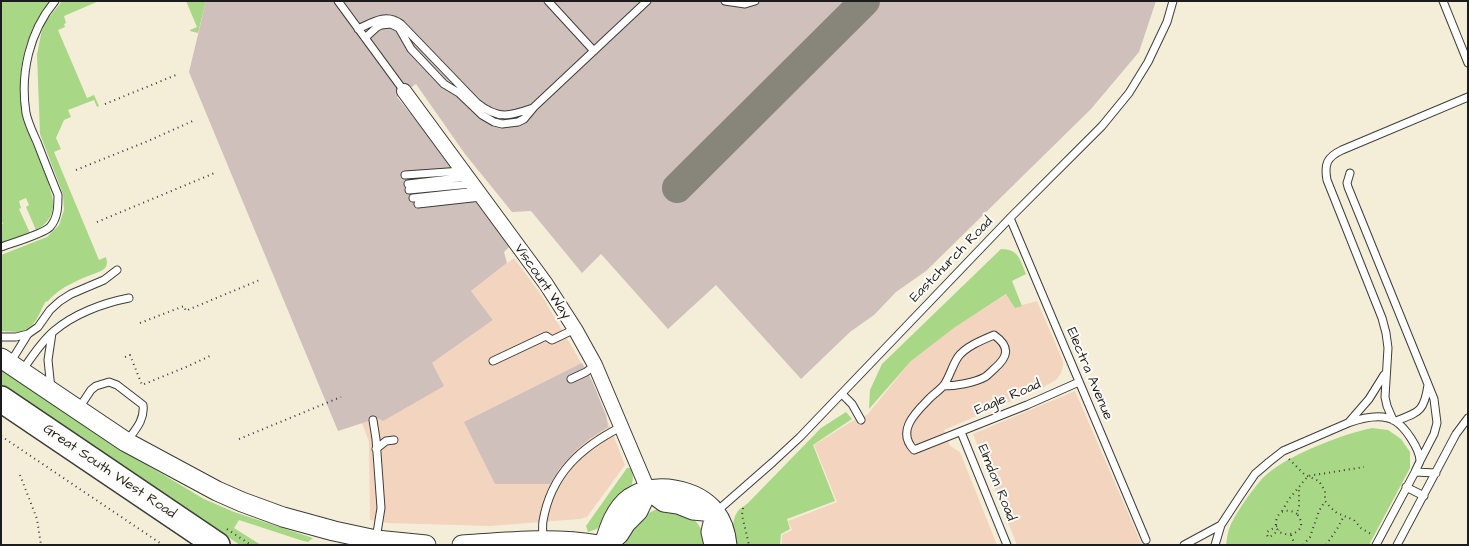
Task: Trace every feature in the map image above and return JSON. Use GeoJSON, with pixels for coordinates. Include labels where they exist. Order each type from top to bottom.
{"type":"FeatureCollection","features":[{"type":"Feature","properties":{"kind":"highway","name":"Great South West Road"},"geometry":{"type":"LineString","coordinates":[[1,399],[217,545]]}},
{"type":"Feature","properties":{"kind":"highway","name":"Great South West Road"},"geometry":{"type":"LineString","coordinates":[[1,419],[188,545]]}},
{"type":"Feature","properties":{"kind":"street","name":"Viscount Way"},"geometry":{"type":"LineString","coordinates":[[404,92],[546,284],[575,329],[595,365],[648,490]]}},
{"type":"Feature","properties":{"kind":"street"},"geometry":{"type":"LineString","coordinates":[[11,364],[126,442],[217,491],[242,502],[306,524],[376,540],[426,545]]}},
{"type":"Feature","properties":{"kind":"street"},"geometry":{"type":"LineString","coordinates":[[604,545],[619,534],[626,523],[638,512],[648,490],[669,489],[701,500],[715,512],[724,531],[727,545]]}},
{"type":"Feature","properties":{"kind":"street"},"geometry":{"type":"LineString","coordinates":[[714,545],[711,532],[715,512]]}},
{"type":"Feature","properties":{"kind":"street"},"geometry":{"type":"LineString","coordinates":[[462,545],[542,540],[599,545]]}},
{"type":"Feature","properties":{"kind":"lane"},"geometry":{"type":"LineString","coordinates":[[1,248],[50,228],[58,207],[58,196],[26,115],[25,93],[27,57],[33,37],[44,16],[55,1]]}},
{"type":"Feature","properties":{"kind":"lane"},"geometry":{"type":"LineString","coordinates":[[338,1],[404,92]]}},
{"type":"Feature","properties":{"kind":"lane"},"geometry":{"type":"LineString","coordinates":[[548,1],[594,51]]}},
{"type":"Feature","properties":{"kind":"lane"},"geometry":{"type":"LineString","coordinates":[[365,38],[381,25],[391,24],[399,28],[411,49],[444,84],[459,93],[482,115],[494,122],[508,124],[524,120],[534,107],[647,1]]}},
{"type":"Feature","properties":{"kind":"lane"},"geometry":{"type":"LineString","coordinates":[[725,1],[745,4],[755,1]]}},
{"type":"Feature","properties":{"kind":"lane","name":"Eastchurch Road"},"geometry":{"type":"LineString","coordinates":[[715,512],[774,462],[842,394],[1010,218],[1102,126],[1129,93],[1148,62],[1167,22],[1173,1]]}},
{"type":"Feature","properties":{"kind":"lane"},"geometry":{"type":"LineString","coordinates":[[1443,1],[1468,63]]}},
{"type":"Feature","properties":{"kind":"lane"},"geometry":{"type":"LineString","coordinates":[[358,29],[384,18],[393,19],[401,24],[487,111],[499,115],[510,115],[534,107]]}},
{"type":"Feature","properties":{"kind":"lane"},"geometry":{"type":"LineString","coordinates":[[1420,461],[1416,447],[1408,434],[1394,421],[1387,406],[1385,397],[1388,348],[1386,333],[1382,318],[1327,180],[1326,166],[1334,153],[1468,97]]}},
{"type":"Feature","properties":{"kind":"lane"},"geometry":{"type":"LineString","coordinates":[[1350,173],[1347,183],[1348,187],[1428,382],[1434,399],[1436,423],[1434,434],[1377,542]]}},
{"type":"Feature","properties":{"kind":"lane"},"geometry":{"type":"LineString","coordinates":[[405,175],[471,184]]}},
{"type":"Feature","properties":{"kind":"lane"},"geometry":{"type":"LineString","coordinates":[[409,187],[471,184]]}},
{"type":"Feature","properties":{"kind":"lane"},"geometry":{"type":"LineString","coordinates":[[416,201],[471,184]]}},
{"type":"Feature","properties":{"kind":"lane","name":"Electra Avenue"},"geometry":{"type":"LineString","coordinates":[[1010,218],[1146,540]]}},
{"type":"Feature","properties":{"kind":"lane"},"geometry":{"type":"LineString","coordinates":[[1,337],[16,337],[28,334],[38,327],[50,310],[60,301],[71,294],[104,280],[117,270]]}},
{"type":"Feature","properties":{"kind":"lane"},"geometry":{"type":"LineString","coordinates":[[11,364],[67,322],[113,301],[129,298]]}},
{"type":"Feature","properties":{"kind":"lane"},"geometry":{"type":"LineString","coordinates":[[494,361],[546,336],[552,340],[575,329]]}},
{"type":"Feature","properties":{"kind":"lane"},"geometry":{"type":"LineString","coordinates":[[52,332],[48,360],[52,391]]}},
{"type":"Feature","properties":{"kind":"lane"},"geometry":{"type":"LineString","coordinates":[[11,364],[28,334]]}},
{"type":"Feature","properties":{"kind":"lane"},"geometry":{"type":"LineString","coordinates":[[994,335],[998,338],[1004,346],[1006,355],[1003,361],[995,368],[984,377],[955,386],[943,386],[959,356],[971,346],[987,338],[994,335]]}},
{"type":"Feature","properties":{"kind":"lane"},"geometry":{"type":"LineString","coordinates":[[571,379],[586,372],[595,365]]}},
{"type":"Feature","properties":{"kind":"lane"},"geometry":{"type":"LineString","coordinates":[[1348,423],[1369,399],[1386,373]]}},
{"type":"Feature","properties":{"kind":"lane"},"geometry":{"type":"LineString","coordinates":[[79,410],[91,390],[96,386],[109,382],[118,385],[143,405],[144,411],[141,420],[126,442]]}},
{"type":"Feature","properties":{"kind":"lane","name":"Eagle Road"},"geometry":{"type":"LineString","coordinates":[[943,386],[911,418],[906,431],[908,444],[914,450],[1079,382]]}},
{"type":"Feature","properties":{"kind":"lane"},"geometry":{"type":"LineString","coordinates":[[1215,545],[1221,525],[1256,474],[1283,451],[1358,419],[1377,417],[1394,421],[1418,412],[1426,395],[1428,382]]}},
{"type":"Feature","properties":{"kind":"lane"},"geometry":{"type":"LineString","coordinates":[[842,394],[852,404],[861,420]]}},
{"type":"Feature","properties":{"kind":"lane"},"geometry":{"type":"LineString","coordinates":[[1397,545],[1459,430],[1468,418]]}},
{"type":"Feature","properties":{"kind":"lane"},"geometry":{"type":"LineString","coordinates":[[373,420],[381,508],[376,540]]}},
{"type":"Feature","properties":{"kind":"lane"},"geometry":{"type":"LineString","coordinates":[[542,540],[543,521],[549,501],[556,483],[566,467],[592,443],[622,427]]}},
{"type":"Feature","properties":{"kind":"lane","name":"Elmdon Road"},"geometry":{"type":"LineString","coordinates":[[961,432],[1007,545]]}},
{"type":"Feature","properties":{"kind":"lane"},"geometry":{"type":"LineString","coordinates":[[376,449],[386,441],[394,440]]}},
{"type":"Feature","properties":{"kind":"lane"},"geometry":{"type":"LineString","coordinates":[[1415,472],[1436,473]]}},
{"type":"Feature","properties":{"kind":"lane"},"geometry":{"type":"LineString","coordinates":[[1406,487],[1424,496]]}},
{"type":"Feature","properties":{"kind":"lane"},"geometry":{"type":"LineString","coordinates":[[1184,545],[1221,525]]}},
{"type":"Feature","properties":{"kind":"path"},"geometry":{"type":"LineString","coordinates":[[105,104],[176,76]]}},
{"type":"Feature","properties":{"kind":"path"},"geometry":{"type":"LineString","coordinates":[[76,170],[194,120]]}},
{"type":"Feature","properties":{"kind":"path"},"geometry":{"type":"LineString","coordinates":[[97,222],[217,172]]}},
{"type":"Feature","properties":{"kind":"path"},"geometry":{"type":"LineString","coordinates":[[140,323],[184,306],[186,311],[262,280]]}},
{"type":"Feature","properties":{"kind":"path"},"geometry":{"type":"LineString","coordinates":[[124,357],[130,355],[142,385],[210,356]]}},
{"type":"Feature","properties":{"kind":"path"},"geometry":{"type":"LineString","coordinates":[[239,439],[341,397]]}},
{"type":"Feature","properties":{"kind":"path"},"geometry":{"type":"LineString","coordinates":[[1,436],[163,545]]}},
{"type":"Feature","properties":{"kind":"path"},"geometry":{"type":"LineString","coordinates":[[1283,451],[1295,466],[1320,482],[1324,490],[1325,501],[1330,507],[1337,513],[1354,520],[1360,528],[1377,542]]}},
{"type":"Feature","properties":{"kind":"path"},"geometry":{"type":"LineString","coordinates":[[1282,512],[1290,510],[1300,517],[1301,525],[1291,535],[1278,530],[1277,518],[1308,476],[1364,467]]}},
{"type":"Feature","properties":{"kind":"path"},"geometry":{"type":"LineString","coordinates":[[20,475],[37,519],[41,545]]}},
{"type":"Feature","properties":{"kind":"path"},"geometry":{"type":"LineString","coordinates":[[1297,514],[1299,487]]}},
{"type":"Feature","properties":{"kind":"path"},"geometry":{"type":"LineString","coordinates":[[1303,545],[1310,537],[1319,511],[1325,501]]}},
{"type":"Feature","properties":{"kind":"path"},"geometry":{"type":"LineString","coordinates":[[744,508],[742,515],[749,545]]}},
{"type":"Feature","properties":{"kind":"path"},"geometry":{"type":"LineString","coordinates":[[1326,545],[1344,516]]}},
{"type":"Feature","properties":{"kind":"path"},"geometry":{"type":"LineString","coordinates":[[1277,526],[1267,532],[1268,537],[1278,530]]}},
{"type":"Feature","properties":{"kind":"path"},"geometry":{"type":"LineString","coordinates":[[1291,535],[1295,545]]}},
{"type":"Feature","properties":{"kind":"shaded area"},"geometry":{"type":"Polygon","coordinates":[[[206,1],[1156,1],[1139,52],[1091,109],[926,271],[896,292],[874,315],[850,332],[801,379],[716,285],[668,329],[601,254],[582,273],[531,211],[512,212],[465,154],[416,84],[397,97],[514,242],[504,252],[507,263],[471,291],[493,320],[432,363],[444,386],[383,421],[378,418],[338,431],[189,72],[206,1]]]}},
{"type":"Feature","properties":{"kind":"shaded area"},"geometry":{"type":"Polygon","coordinates":[[[514,258],[542,296],[592,381],[625,465],[587,517],[580,519],[490,526],[387,523],[370,520],[369,442],[362,423],[378,418],[432,363],[493,320],[471,291],[514,258]]]}},
{"type":"Feature","properties":{"kind":"shaded area"},"geometry":{"type":"Polygon","coordinates":[[[1007,294],[1015,307],[1037,301],[1063,361],[1063,366],[1056,380],[1042,388],[944,430],[950,446],[960,452],[997,545],[782,545],[782,535],[792,530],[788,521],[837,502],[814,445],[854,420],[867,415],[911,361],[954,327],[1007,294]]]}},
{"type":"Feature","properties":{"kind":"shaded area"},"geometry":{"type":"Polygon","coordinates":[[[582,363],[592,381],[606,415],[608,427],[575,451],[559,469],[550,484],[495,484],[464,422],[582,363]]]}},
{"type":"Feature","properties":{"kind":"shaded area"},"geometry":{"type":"Polygon","coordinates":[[[1075,391],[1142,545],[1017,545],[973,434],[1075,391]]]}},
{"type":"Feature","properties":{"kind":"green space"},"geometry":{"type":"Polygon","coordinates":[[[1,1],[50,1],[29,37],[22,63],[20,90],[26,127],[48,181],[53,203],[50,218],[36,230],[26,207],[29,205],[26,198],[19,201],[21,208],[19,209],[30,233],[1,245],[1,225],[3,224],[1,220],[1,1]]]}},
{"type":"Feature","properties":{"kind":"green space"},"geometry":{"type":"Polygon","coordinates":[[[62,1],[99,1],[64,16],[65,27],[58,30],[87,98],[94,95],[99,106],[97,107],[94,100],[68,110],[71,117],[64,120],[56,138],[61,149],[54,152],[99,260],[106,257],[107,264],[103,270],[72,283],[46,301],[36,320],[29,328],[18,332],[1,331],[1,255],[47,237],[59,225],[64,210],[63,194],[40,134],[37,55],[44,24],[62,1]]]}},
{"type":"Feature","properties":{"kind":"green space"},"geometry":{"type":"Polygon","coordinates":[[[186,1],[206,1],[198,33],[190,31],[197,27],[186,1]]]}},
{"type":"Feature","properties":{"kind":"green space"},"geometry":{"type":"Polygon","coordinates":[[[1001,249],[1012,251],[1018,256],[1026,274],[1012,281],[1022,306],[1015,308],[1006,294],[955,327],[911,361],[869,409],[870,390],[882,364],[1001,249]]]}},
{"type":"Feature","properties":{"kind":"green space"},"geometry":{"type":"Polygon","coordinates":[[[1,370],[147,465],[204,499],[234,512],[313,538],[308,542],[239,520],[234,528],[261,545],[240,545],[1,385],[1,370]]]}},
{"type":"Feature","properties":{"kind":"green space"},"geometry":{"type":"Polygon","coordinates":[[[846,412],[852,419],[813,445],[835,501],[787,519],[790,529],[781,534],[780,545],[733,545],[733,523],[739,510],[821,428],[846,412]]]}},
{"type":"Feature","properties":{"kind":"green space"},"geometry":{"type":"Polygon","coordinates":[[[1372,428],[1388,430],[1401,439],[1410,452],[1410,468],[1369,545],[1226,545],[1228,531],[1235,516],[1266,475],[1288,460],[1316,446],[1372,428]]]}},
{"type":"Feature","properties":{"kind":"green space"},"geometry":{"type":"Polygon","coordinates":[[[627,468],[632,468],[633,479],[631,488],[601,525],[597,529],[588,532],[586,526],[627,468]]]}},
{"type":"Feature","properties":{"kind":"green space"},"geometry":{"type":"Polygon","coordinates":[[[658,509],[678,512],[690,517],[700,527],[708,545],[624,545],[628,533],[636,522],[658,509]]]}},
{"type":"Feature","properties":{"kind":"taxiway"},"geometry":{"type":"LineString","coordinates":[[677,188],[865,1]]}}]}
